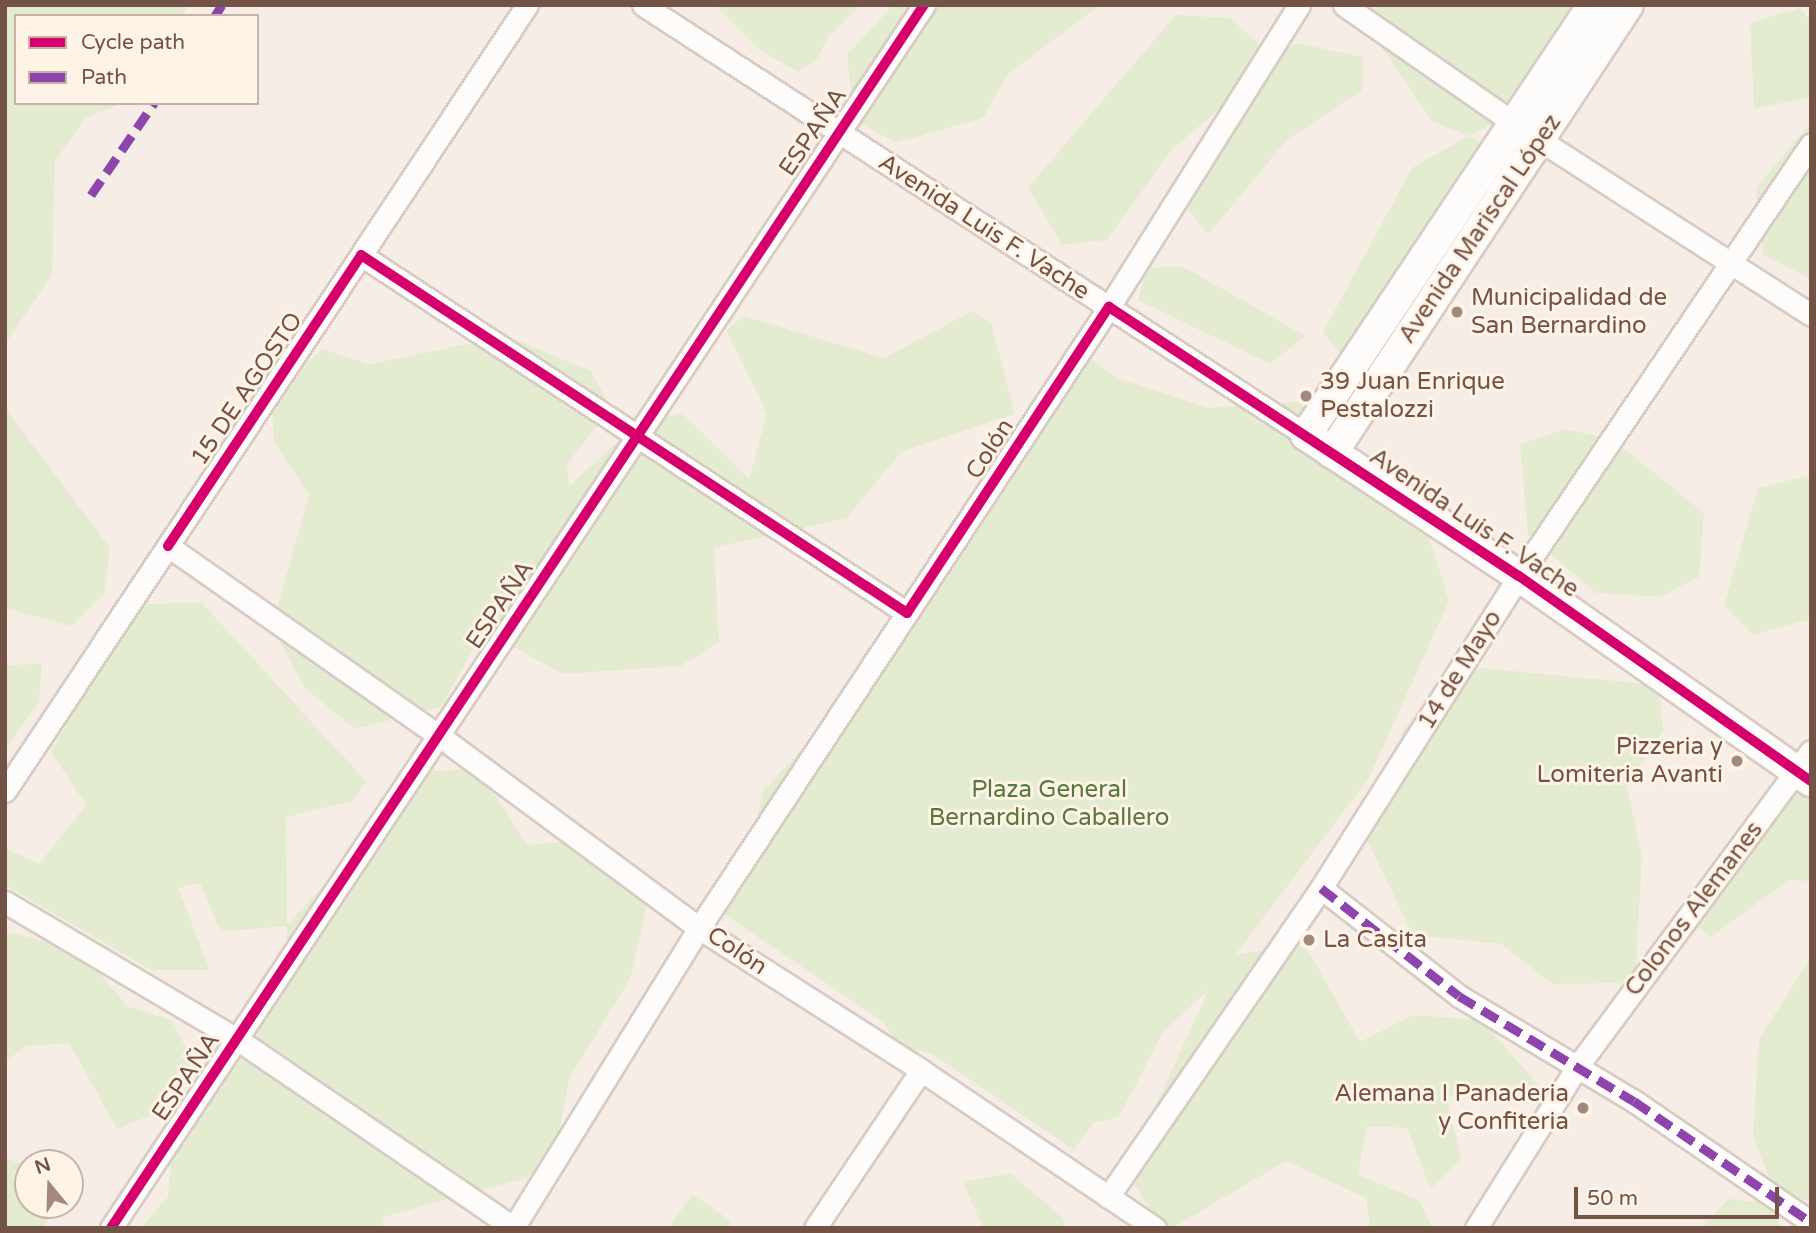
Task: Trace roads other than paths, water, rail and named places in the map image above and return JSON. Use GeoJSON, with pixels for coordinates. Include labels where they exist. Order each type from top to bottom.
{"type":"FeatureCollection","features":[{"type":"Feature","properties":{"kind":"street","name":"15 DE AGOSTO"},"geometry":{"type":"LineString","coordinates":[[5,791],[527,5]]}},
{"type":"Feature","properties":{"kind":"street","name":"Avenida Luis F. Vache"},"geometry":{"type":"LineString","coordinates":[[643,5],[1306,435],[1806,768]]}},
{"type":"Feature","properties":{"kind":"street","name":"ESPAÑA"},"geometry":{"type":"LineString","coordinates":[[111,1228],[924,5]]}},
{"type":"Feature","properties":{"kind":"street","name":"Colón"},"geometry":{"type":"LineString","coordinates":[[1155,1228],[920,1070],[699,928],[1109,307],[1299,5]]}},
{"type":"Feature","properties":{"kind":"street"},"geometry":{"type":"LineString","coordinates":[[1345,5],[1515,124],[1811,315]]}},
{"type":"Feature","properties":{"kind":"street","name":"Avenida Mariscal López"},"geometry":{"type":"LineString","coordinates":[[1306,435],[1593,5]]}},
{"type":"Feature","properties":{"kind":"street","name":"Avenida Mariscal López"},"geometry":{"type":"LineString","coordinates":[[1332,453],[1628,5]]}},
{"type":"Feature","properties":{"kind":"street","name":"14 de Mayo"},"geometry":{"type":"LineString","coordinates":[[1108,1196],[1321,888],[1519,576],[1811,144]]}},
{"type":"Feature","properties":{"kind":"street"},"geometry":{"type":"LineString","coordinates":[[361,255],[906,614]]}},
{"type":"Feature","properties":{"kind":"street"},"geometry":{"type":"LineString","coordinates":[[5,902],[237,1038],[513,1228],[699,928],[438,735],[168,546]]}},
{"type":"Feature","properties":{"kind":"street","name":"Colonos Alemanes"},"geometry":{"type":"LineString","coordinates":[[1476,1228],[1577,1067],[1806,768]]}},
{"type":"Feature","properties":{"kind":"street"},"geometry":{"type":"LineString","coordinates":[[1321,888],[1460,996],[1634,1101],[1811,1222]]}},
{"type":"Feature","properties":{"kind":"street"},"geometry":{"type":"LineString","coordinates":[[815,1228],[920,1070]]}},
{"type":"Feature","properties":{"kind":"place","name":"Municipalidad de San Bernardino"},"geometry":{"type":"Point","coordinates":[1457,312]}},
{"type":"Feature","properties":{"kind":"place","name":"39 Juan Enrique Pestalozzi"},"geometry":{"type":"Point","coordinates":[1306,396]}},
{"type":"Feature","properties":{"kind":"place","name":"Pizzeria y Lomiteria Avanti"},"geometry":{"type":"Point","coordinates":[1737,761]}},
{"type":"Feature","properties":{"kind":"place","name":"La Casita"},"geometry":{"type":"Point","coordinates":[1309,940]}},
{"type":"Feature","properties":{"kind":"place","name":"Alemana I Panaderia y Confiteria"},"geometry":{"type":"Point","coordinates":[1583,1108]}},
{"type":"Feature","properties":{"kind":"park label","name":"Plaza General Bernardino Caballero"},"geometry":{"type":"Point","coordinates":[1049,804]}}]}
